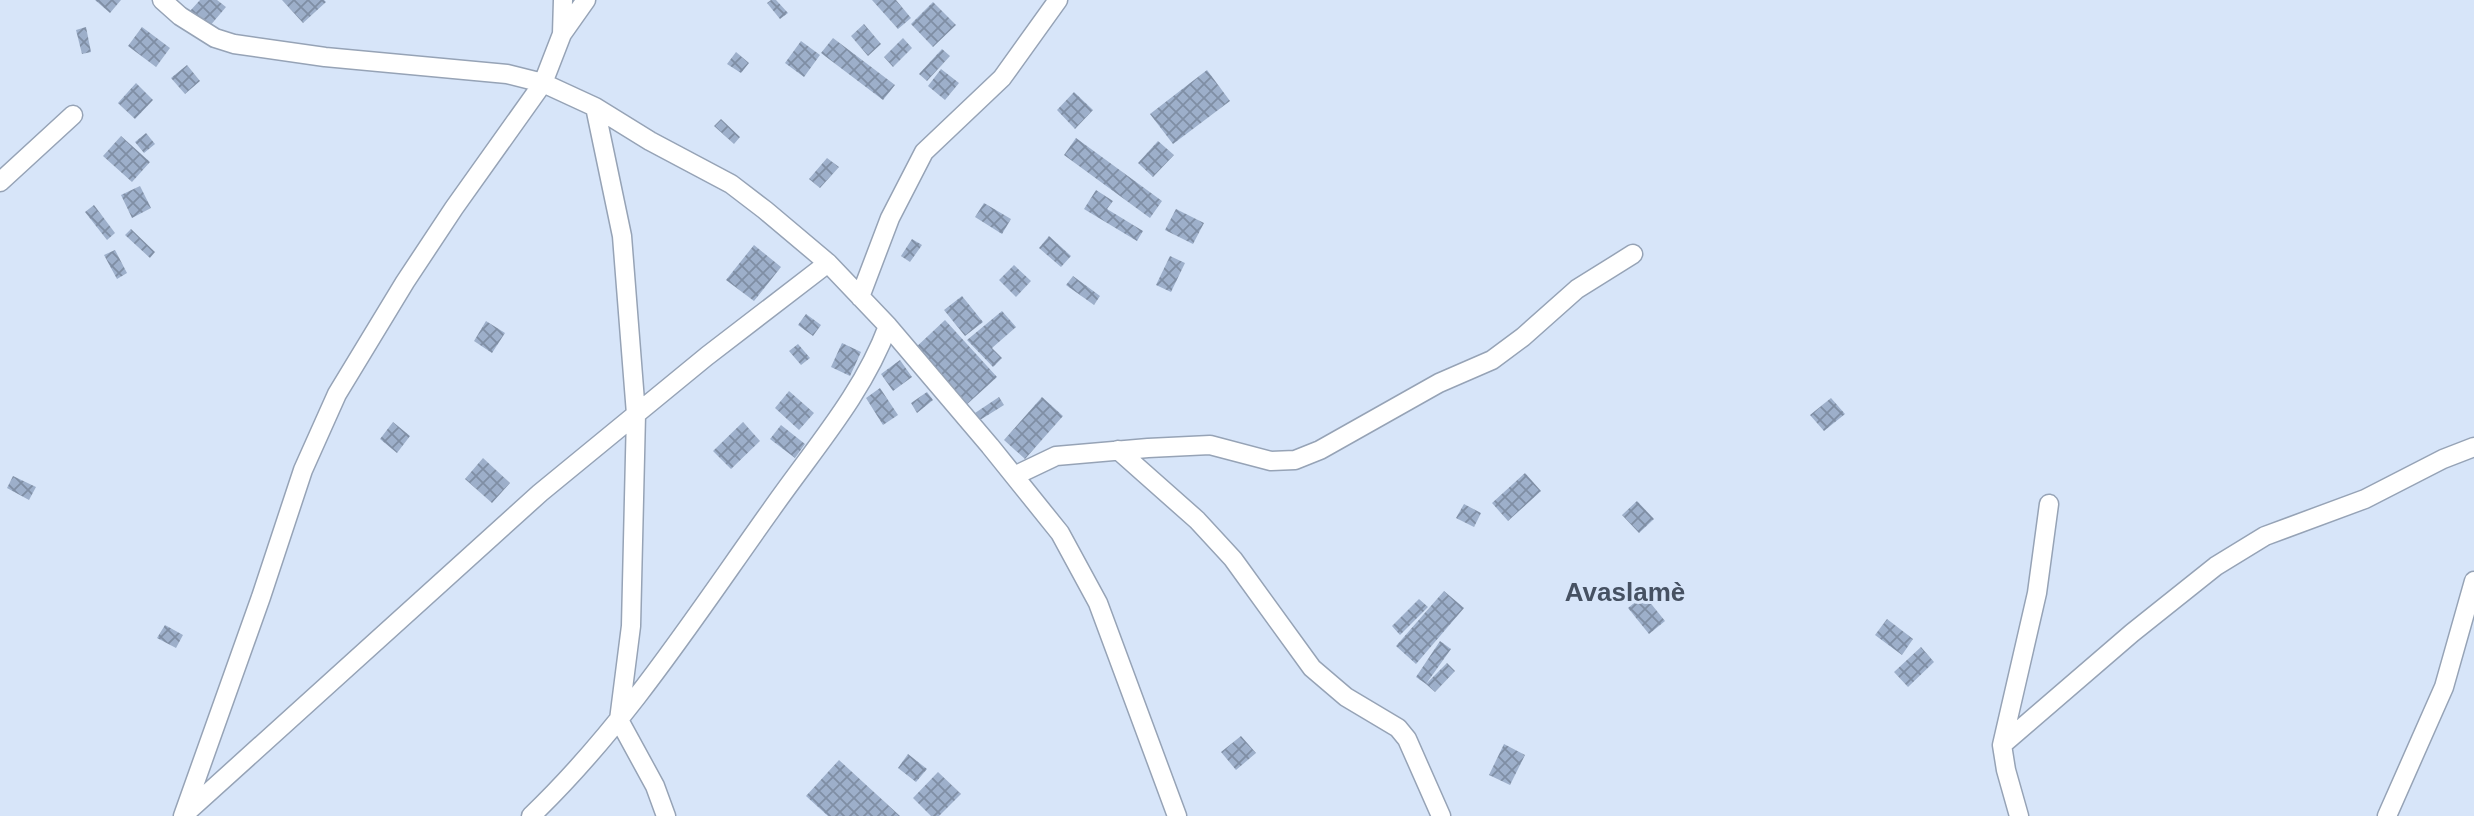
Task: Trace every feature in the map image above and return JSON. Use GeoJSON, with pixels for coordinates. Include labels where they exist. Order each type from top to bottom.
{"type":"FeatureCollection","features":[{"type":"Feature","properties":{"kind":"street"},"geometry":{"type":"LineString","coordinates":[[162,0],[180,16],[215,38],[234,44],[326,57],[507,74],[543,83],[595,107],[650,141],[731,184],[774,216],[828,263],[888,326],[1060,533],[1098,603],[1177,816]]}},
{"type":"Feature","properties":{"kind":"street"},"geometry":{"type":"LineString","coordinates":[[562,34],[563,0]]}},
{"type":"Feature","properties":{"kind":"street"},"geometry":{"type":"LineString","coordinates":[[183,816],[303,470],[337,394],[454,208],[543,83],[562,34],[586,0]]}},
{"type":"Feature","properties":{"kind":"street"},"geometry":{"type":"LineString","coordinates":[[860,297],[890,218],[924,152],[1002,78],[1058,0]]}},
{"type":"Feature","properties":{"kind":"street"},"geometry":{"type":"LineString","coordinates":[[595,107],[622,236],[636,414],[631,626],[619,720],[655,786],[666,816]]}},
{"type":"Feature","properties":{"kind":"street"},"geometry":{"type":"LineString","coordinates":[[0,182],[73,115]]}},
{"type":"Feature","properties":{"kind":"street"},"geometry":{"type":"LineString","coordinates":[[1014,476],[1056,456],[1118,450],[1210,445],[1271,461],[1295,460],[1320,450],[1439,383],[1492,360],[1524,337],[1577,289],[1633,254]]}},
{"type":"Feature","properties":{"kind":"street"},"geometry":{"type":"LineString","coordinates":[[183,816],[540,493],[707,356],[828,263]]}},
{"type":"Feature","properties":{"kind":"street"},"geometry":{"type":"LineString","coordinates":[[531,816],[572,776],[619,720],[850,399],[878,352],[888,326]]}},
{"type":"Feature","properties":{"kind":"street"},"geometry":{"type":"LineString","coordinates":[[2003,745],[2132,633],[2216,566],[2265,536],[2365,499],[2443,459],[2474,447]]}},
{"type":"Feature","properties":{"kind":"street"},"geometry":{"type":"LineString","coordinates":[[1118,450],[1198,520],[1233,559],[1312,668],[1346,697],[1398,728],[1407,739],[1441,816]]}},
{"type":"Feature","properties":{"kind":"street"},"geometry":{"type":"LineString","coordinates":[[2019,816],[2006,770],[2003,745],[2037,593],[2049,504]]}},
{"type":"Feature","properties":{"kind":"street"},"geometry":{"type":"LineString","coordinates":[[2387,816],[2444,687],[2470,612],[2474,581]]}},
{"type":"Feature","properties":{"kind":"building"},"geometry":{"type":"Polygon","coordinates":[[[95,0],[121,0],[110,13],[95,0]]]}},
{"type":"Feature","properties":{"kind":"building"},"geometry":{"type":"Polygon","coordinates":[[[200,0],[217,0],[226,7],[209,27],[190,11],[200,0]]]}},
{"type":"Feature","properties":{"kind":"building"},"geometry":{"type":"Polygon","coordinates":[[[282,0],[324,0],[326,2],[303,23],[282,0]]]}},
{"type":"Feature","properties":{"kind":"building"},"geometry":{"type":"Polygon","coordinates":[[[776,0],[788,13],[780,19],[767,3],[776,0]]]}},
{"type":"Feature","properties":{"kind":"building"},"geometry":{"type":"Polygon","coordinates":[[[872,0],[896,0],[911,18],[898,29],[872,0]]]}},
{"type":"Feature","properties":{"kind":"building"},"geometry":{"type":"Polygon","coordinates":[[[933,2],[956,25],[933,47],[911,24],[933,2]]]}},
{"type":"Feature","properties":{"kind":"building"},"geometry":{"type":"Polygon","coordinates":[[[864,24],[881,44],[868,56],[851,36],[864,24]]]}},
{"type":"Feature","properties":{"kind":"building"},"geometry":{"type":"Polygon","coordinates":[[[86,27],[91,52],[82,54],[76,30],[86,27]]]}},
{"type":"Feature","properties":{"kind":"building"},"geometry":{"type":"Polygon","coordinates":[[[142,27],[170,48],[156,67],[128,46],[142,27]]]}},
{"type":"Feature","properties":{"kind":"building"},"geometry":{"type":"Polygon","coordinates":[[[833,38],[895,85],[883,100],[821,53],[833,38]]]}},
{"type":"Feature","properties":{"kind":"building"},"geometry":{"type":"Polygon","coordinates":[[[903,38],[912,48],[893,67],[884,57],[903,38]]]}},
{"type":"Feature","properties":{"kind":"building"},"geometry":{"type":"Polygon","coordinates":[[[801,41],[820,55],[804,77],[785,63],[801,41]]]}},
{"type":"Feature","properties":{"kind":"building"},"geometry":{"type":"Polygon","coordinates":[[[942,49],[950,56],[927,81],[919,74],[942,49]]]}},
{"type":"Feature","properties":{"kind":"building"},"geometry":{"type":"Polygon","coordinates":[[[736,52],[749,63],[741,73],[727,64],[736,52]]]}},
{"type":"Feature","properties":{"kind":"building"},"geometry":{"type":"Polygon","coordinates":[[[187,65],[200,81],[185,94],[171,78],[187,65]]]}},
{"type":"Feature","properties":{"kind":"building"},"geometry":{"type":"Polygon","coordinates":[[[941,69],[959,83],[945,100],[928,86],[941,69]]]}},
{"type":"Feature","properties":{"kind":"building"},"geometry":{"type":"Polygon","coordinates":[[[1207,70],[1230,101],[1173,144],[1150,114],[1207,70]]]}},
{"type":"Feature","properties":{"kind":"building"},"geometry":{"type":"Polygon","coordinates":[[[136,83],[153,100],[135,119],[118,103],[136,83]]]}},
{"type":"Feature","properties":{"kind":"building"},"geometry":{"type":"Polygon","coordinates":[[[1074,92],[1093,110],[1075,129],[1057,110],[1074,92]]]}},
{"type":"Feature","properties":{"kind":"building"},"geometry":{"type":"Polygon","coordinates":[[[721,119],[740,137],[734,144],[714,126],[721,119]]]}},
{"type":"Feature","properties":{"kind":"building"},"geometry":{"type":"Polygon","coordinates":[[[146,133],[155,144],[144,153],[135,142],[146,133]]]}},
{"type":"Feature","properties":{"kind":"building"},"geometry":{"type":"Polygon","coordinates":[[[121,136],[150,162],[132,182],[103,156],[121,136]]]}},
{"type":"Feature","properties":{"kind":"building"},"geometry":{"type":"Polygon","coordinates":[[[1076,138],[1162,201],[1150,218],[1064,155],[1076,138]]]}},
{"type":"Feature","properties":{"kind":"building"},"geometry":{"type":"Polygon","coordinates":[[[1158,141],[1174,155],[1153,177],[1138,163],[1158,141]]]}},
{"type":"Feature","properties":{"kind":"building"},"geometry":{"type":"Polygon","coordinates":[[[827,158],[839,167],[820,188],[809,179],[827,158]]]}},
{"type":"Feature","properties":{"kind":"building"},"geometry":{"type":"Polygon","coordinates":[[[140,186],[151,208],[132,218],[121,195],[140,186]]]}},
{"type":"Feature","properties":{"kind":"building"},"geometry":{"type":"Polygon","coordinates":[[[1096,190],[1113,201],[1107,209],[1143,231],[1137,241],[1084,209],[1096,190]]]}},
{"type":"Feature","properties":{"kind":"building"},"geometry":{"type":"Polygon","coordinates":[[[984,203],[1011,219],[1002,234],[975,217],[984,203]]]}},
{"type":"Feature","properties":{"kind":"building"},"geometry":{"type":"Polygon","coordinates":[[[94,205],[115,233],[107,240],[85,212],[94,205]]]}},
{"type":"Feature","properties":{"kind":"building"},"geometry":{"type":"Polygon","coordinates":[[[1176,209],[1204,223],[1193,244],[1165,230],[1176,209]]]}},
{"type":"Feature","properties":{"kind":"building"},"geometry":{"type":"Polygon","coordinates":[[[131,229],[155,252],[150,258],[125,235],[131,229]]]}},
{"type":"Feature","properties":{"kind":"building"},"geometry":{"type":"Polygon","coordinates":[[[1049,236],[1071,256],[1061,267],[1039,248],[1049,236]]]}},
{"type":"Feature","properties":{"kind":"building"},"geometry":{"type":"Polygon","coordinates":[[[912,239],[922,245],[910,262],[901,256],[912,239]]]}},
{"type":"Feature","properties":{"kind":"building"},"geometry":{"type":"Polygon","coordinates":[[[754,245],[781,267],[754,301],[726,280],[754,245]]]}},
{"type":"Feature","properties":{"kind":"building"},"geometry":{"type":"Polygon","coordinates":[[[115,250],[127,273],[117,279],[104,255],[115,250]]]}},
{"type":"Feature","properties":{"kind":"building"},"geometry":{"type":"Polygon","coordinates":[[[1170,256],[1185,263],[1171,292],[1156,285],[1170,256]]]}},
{"type":"Feature","properties":{"kind":"building"},"geometry":{"type":"Polygon","coordinates":[[[1014,265],[1031,281],[1016,297],[999,280],[1014,265]]]}},
{"type":"Feature","properties":{"kind":"building"},"geometry":{"type":"Polygon","coordinates":[[[1073,276],[1100,296],[1094,305],[1066,285],[1073,276]]]}},
{"type":"Feature","properties":{"kind":"building"},"geometry":{"type":"Polygon","coordinates":[[[962,296],[983,322],[965,336],[944,310],[962,296]]]}},
{"type":"Feature","properties":{"kind":"building"},"geometry":{"type":"Polygon","coordinates":[[[1002,311],[1016,327],[992,348],[1002,358],[993,367],[967,340],[1002,311]]]}},
{"type":"Feature","properties":{"kind":"building"},"geometry":{"type":"Polygon","coordinates":[[[806,314],[821,325],[813,336],[798,325],[806,314]]]}},
{"type":"Feature","properties":{"kind":"building"},"geometry":{"type":"Polygon","coordinates":[[[945,320],[997,377],[964,407],[913,350],[945,320]]]}},
{"type":"Feature","properties":{"kind":"building"},"geometry":{"type":"Polygon","coordinates":[[[486,321],[505,333],[492,353],[474,341],[486,321]]]}},
{"type":"Feature","properties":{"kind":"building"},"geometry":{"type":"Polygon","coordinates":[[[842,343],[861,352],[850,376],[831,367],[842,343]]]}},
{"type":"Feature","properties":{"kind":"building"},"geometry":{"type":"Polygon","coordinates":[[[798,344],[810,358],[801,365],[789,351],[798,344]]]}},
{"type":"Feature","properties":{"kind":"building"},"geometry":{"type":"Polygon","coordinates":[[[900,360],[912,377],[893,391],[881,374],[900,360]]]}},
{"type":"Feature","properties":{"kind":"building"},"geometry":{"type":"Polygon","coordinates":[[[880,388],[898,415],[883,425],[866,398],[880,388]]]}},
{"type":"Feature","properties":{"kind":"building"},"geometry":{"type":"Polygon","coordinates":[[[789,391],[814,413],[799,430],[775,408],[789,391]]]}},
{"type":"Feature","properties":{"kind":"building"},"geometry":{"type":"Polygon","coordinates":[[[927,392],[933,400],[917,413],[911,403],[927,392]]]}},
{"type":"Feature","properties":{"kind":"building"},"geometry":{"type":"Polygon","coordinates":[[[999,397],[1004,405],[980,420],[975,413],[999,397]]]}},
{"type":"Feature","properties":{"kind":"building"},"geometry":{"type":"Polygon","coordinates":[[[1042,397],[1063,416],[1025,459],[1004,440],[1042,397]]]}},
{"type":"Feature","properties":{"kind":"building"},"geometry":{"type":"Polygon","coordinates":[[[1831,398],[1845,414],[1824,431],[1810,415],[1831,398]]]}},
{"type":"Feature","properties":{"kind":"building"},"geometry":{"type":"Polygon","coordinates":[[[393,422],[410,436],[397,453],[380,439],[393,422]]]}},
{"type":"Feature","properties":{"kind":"building"},"geometry":{"type":"Polygon","coordinates":[[[743,422],[760,441],[731,469],[713,451],[743,422]]]}},
{"type":"Feature","properties":{"kind":"building"},"geometry":{"type":"Polygon","coordinates":[[[781,425],[805,444],[795,458],[770,439],[781,425]]]}},
{"type":"Feature","properties":{"kind":"building"},"geometry":{"type":"Polygon","coordinates":[[[483,458],[510,483],[492,503],[465,479],[483,458]]]}},
{"type":"Feature","properties":{"kind":"building"},"geometry":{"type":"Polygon","coordinates":[[[1525,473],[1541,491],[1508,521],[1492,503],[1525,473]]]}},
{"type":"Feature","properties":{"kind":"building"},"geometry":{"type":"Polygon","coordinates":[[[13,476],[36,487],[29,500],[7,488],[13,476]]]}},
{"type":"Feature","properties":{"kind":"building"},"geometry":{"type":"Polygon","coordinates":[[[1637,501],[1654,519],[1639,533],[1622,515],[1637,501]]]}},
{"type":"Feature","properties":{"kind":"building"},"geometry":{"type":"Polygon","coordinates":[[[1464,504],[1481,513],[1474,527],[1456,518],[1464,504]]]}},
{"type":"Feature","properties":{"kind":"building"},"geometry":{"type":"Polygon","coordinates":[[[1444,591],[1464,608],[1416,664],[1396,646],[1444,591]]]}},
{"type":"Feature","properties":{"kind":"building"},"geometry":{"type":"Polygon","coordinates":[[[1644,595],[1665,621],[1649,634],[1628,608],[1644,595]]]}},
{"type":"Feature","properties":{"kind":"building"},"geometry":{"type":"Polygon","coordinates":[[[1419,599],[1428,607],[1400,635],[1392,626],[1419,599]]]}},
{"type":"Feature","properties":{"kind":"building"},"geometry":{"type":"Polygon","coordinates":[[[1887,619],[1913,639],[1902,655],[1875,635],[1887,619]]]}},
{"type":"Feature","properties":{"kind":"building"},"geometry":{"type":"Polygon","coordinates":[[[165,625],[183,635],[176,648],[157,638],[165,625]]]}},
{"type":"Feature","properties":{"kind":"building"},"geometry":{"type":"Polygon","coordinates":[[[1440,641],[1451,649],[1426,684],[1416,677],[1440,641]]]}},
{"type":"Feature","properties":{"kind":"building"},"geometry":{"type":"Polygon","coordinates":[[[1921,647],[1934,662],[1908,687],[1894,672],[1921,647]]]}},
{"type":"Feature","properties":{"kind":"building"},"geometry":{"type":"Polygon","coordinates":[[[1447,663],[1455,671],[1435,692],[1426,684],[1447,663]]]}},
{"type":"Feature","properties":{"kind":"building"},"geometry":{"type":"Polygon","coordinates":[[[1241,736],[1256,753],[1236,770],[1221,752],[1241,736]]]}},
{"type":"Feature","properties":{"kind":"building"},"geometry":{"type":"Polygon","coordinates":[[[1504,744],[1525,755],[1510,785],[1489,775],[1504,744]]]}},
{"type":"Feature","properties":{"kind":"building"},"geometry":{"type":"Polygon","coordinates":[[[908,754],[927,769],[916,782],[898,768],[908,754]]]}},
{"type":"Feature","properties":{"kind":"building"},"geometry":{"type":"Polygon","coordinates":[[[839,760],[900,816],[828,816],[806,796],[839,760]]]}},
{"type":"Feature","properties":{"kind":"building"},"geometry":{"type":"Polygon","coordinates":[[[938,772],[961,794],[939,816],[931,816],[913,798],[938,772]]]}},
{"type":"Feature","properties":{"kind":"district","name":"Avaslamè"},"geometry":{"type":"Point","coordinates":[1625,592]}}]}
